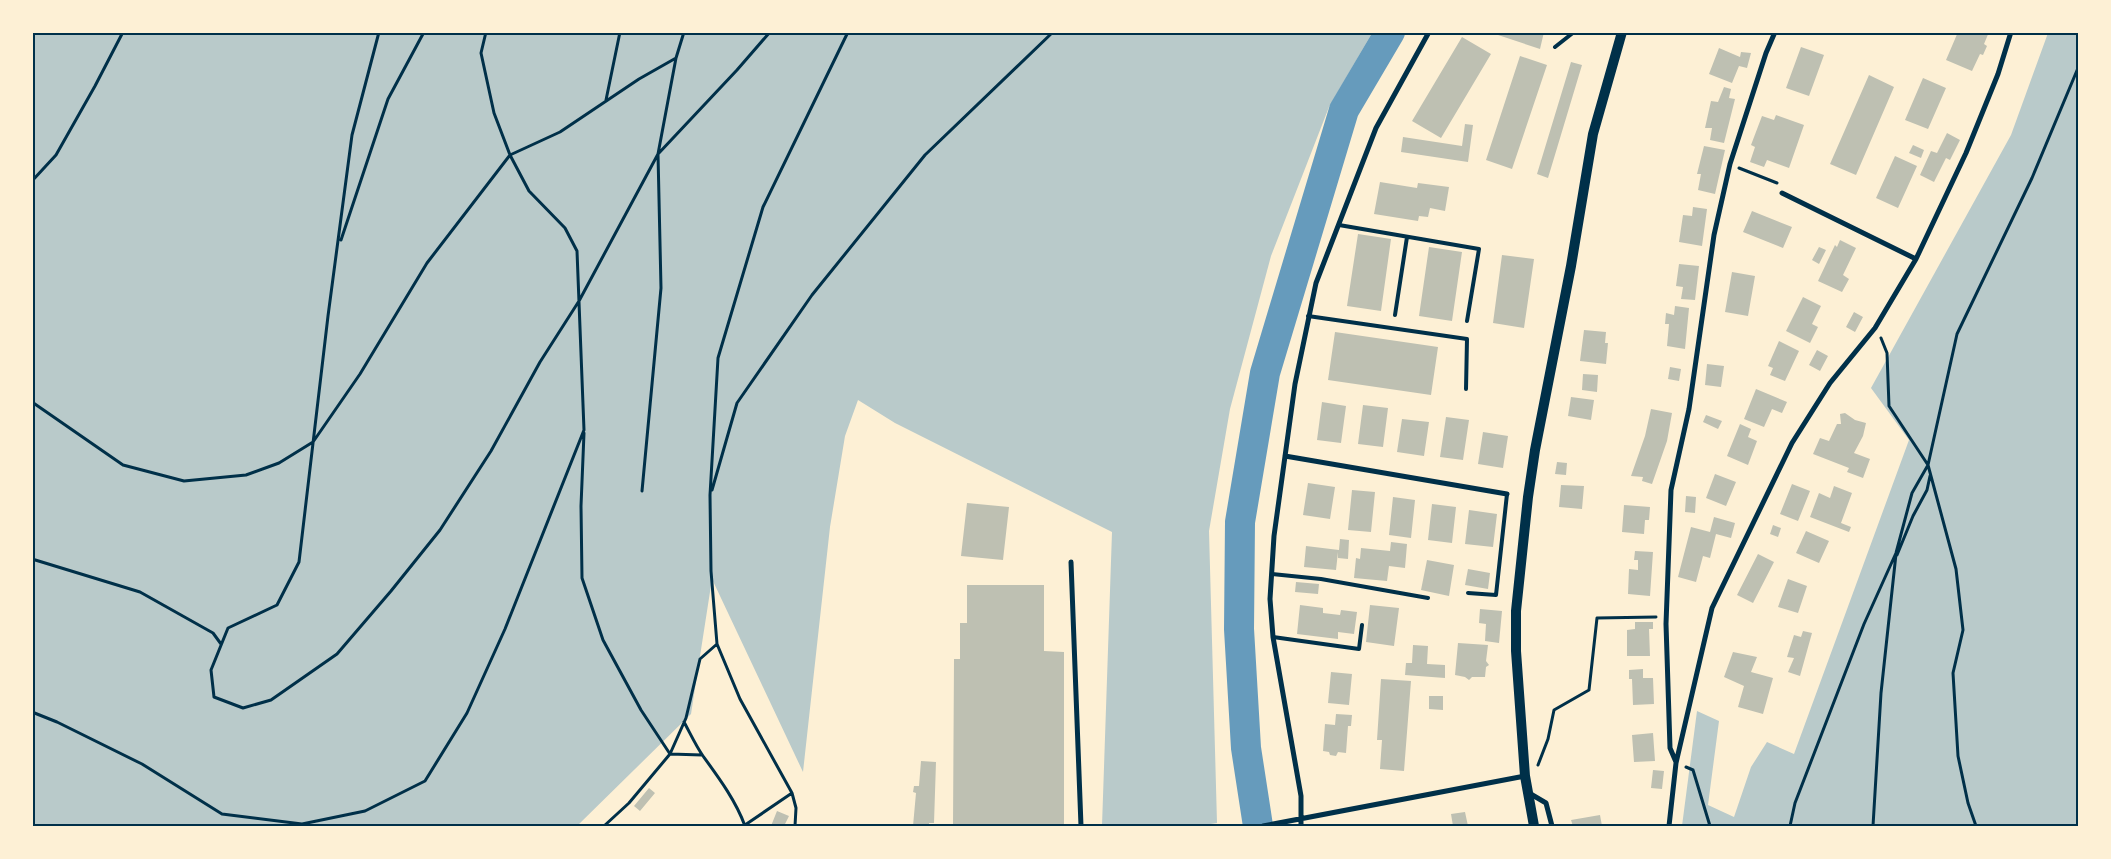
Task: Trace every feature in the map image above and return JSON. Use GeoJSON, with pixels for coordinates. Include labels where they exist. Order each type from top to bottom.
{"type":"FeatureCollection","features":[{"type":"Feature","properties":{"kind":"main road"},"geometry":{"type":"LineString","coordinates":[[1534,826],[1525,776],[1516,635],[1516,611],[1528,497],[1593,134],[1622,32]]}},
{"type":"Feature","properties":{"kind":"street"},"geometry":{"type":"LineString","coordinates":[[1301,826],[1301,796],[1273,637],[1270,599],[1274,536],[1295,384],[1316,283],[1376,128],[1429,32]]}},
{"type":"Feature","properties":{"kind":"street"},"geometry":{"type":"LineString","coordinates":[[1676,763],[1670,748],[1666,617],[1671,490],[1689,409],[1714,234],[1730,164],[1766,53],[1776,32]]}},
{"type":"Feature","properties":{"kind":"street"},"geometry":{"type":"LineString","coordinates":[[1669,826],[1676,763],[1712,608],[1792,443],[1830,383],[1875,328],[1916,259],[1966,153],[1998,74],[2012,32]]}},
{"type":"Feature","properties":{"kind":"street"},"geometry":{"type":"LineString","coordinates":[[1782,193],[1916,259]]}},
{"type":"Feature","properties":{"kind":"street"},"geometry":{"type":"LineString","coordinates":[[1286,456],[1507,494]]}},
{"type":"Feature","properties":{"kind":"street"},"geometry":{"type":"LineString","coordinates":[[1071,562],[1081,826]]}},
{"type":"Feature","properties":{"kind":"street"},"geometry":{"type":"LineString","coordinates":[[1263,826],[1525,776]]}},
{"type":"Feature","properties":{"kind":"street"},"geometry":{"type":"LineString","coordinates":[[1528,792],[1546,803],[1552,826]]}},
{"type":"Feature","properties":{"kind":"lane"},"geometry":{"type":"LineString","coordinates":[[1555,47],[1574,32]]}},
{"type":"Feature","properties":{"kind":"lane"},"geometry":{"type":"LineString","coordinates":[[1339,225],[1479,249],[1467,321]]}},
{"type":"Feature","properties":{"kind":"lane"},"geometry":{"type":"LineString","coordinates":[[1395,315],[1407,236]]}},
{"type":"Feature","properties":{"kind":"lane"},"geometry":{"type":"LineString","coordinates":[[1308,316],[1466,339],[1466,390]]}},
{"type":"Feature","properties":{"kind":"lane"},"geometry":{"type":"LineString","coordinates":[[1468,593],[1496,595],[1507,494]]}},
{"type":"Feature","properties":{"kind":"lane"},"geometry":{"type":"LineString","coordinates":[[1272,574],[1321,579],[1428,598]]}},
{"type":"Feature","properties":{"kind":"lane"},"geometry":{"type":"LineString","coordinates":[[1273,637],[1359,649],[1362,625]]}},
{"type":"Feature","properties":{"kind":"path"},"geometry":{"type":"LineString","coordinates":[[32,181],[56,155],[123,32]]}},
{"type":"Feature","properties":{"kind":"path"},"geometry":{"type":"LineString","coordinates":[[379,32],[352,135],[328,316],[299,562],[277,605],[228,628],[211,670],[214,697],[243,708],[272,700],[337,654],[440,530],[490,451],[540,362],[579,301],[658,154],[738,70],[770,32]]}},
{"type":"Feature","properties":{"kind":"path"},"geometry":{"type":"LineString","coordinates":[[338,248],[388,99],[424,32]]}},
{"type":"Feature","properties":{"kind":"path"},"geometry":{"type":"LineString","coordinates":[[486,32],[481,53],[494,113],[510,155],[528,191],[565,228],[577,251],[584,430],[581,506],[582,578],[602,640],[642,710],[670,754]]}},
{"type":"Feature","properties":{"kind":"path"},"geometry":{"type":"LineString","coordinates":[[606,101],[620,32]]}},
{"type":"Feature","properties":{"kind":"path"},"geometry":{"type":"LineString","coordinates":[[642,491],[661,288],[658,154],[676,58],[684,32]]}},
{"type":"Feature","properties":{"kind":"path"},"geometry":{"type":"LineString","coordinates":[[795,826],[796,808],[792,793],[740,699],[717,644],[711,571],[711,457],[718,358],[760,217],[848,32]]}},
{"type":"Feature","properties":{"kind":"path"},"geometry":{"type":"LineString","coordinates":[[710,495],[737,403],[812,295],[925,155],[1053,32]]}},
{"type":"Feature","properties":{"kind":"path"},"geometry":{"type":"LineString","coordinates":[[32,402],[123,466],[184,481],[246,475],[279,462],[313,442],[360,374],[427,263],[510,155],[560,132],[639,78],[676,58]]}},
{"type":"Feature","properties":{"kind":"path"},"geometry":{"type":"LineString","coordinates":[[1873,826],[1881,693],[1894,570],[1896,554],[1912,493],[1928,465],[1957,334],[2032,178],[2078,68]]}},
{"type":"Feature","properties":{"kind":"path"},"geometry":{"type":"LineString","coordinates":[[1730,164],[1777,183],[1782,193]]}},
{"type":"Feature","properties":{"kind":"path"},"geometry":{"type":"LineString","coordinates":[[1875,328],[1887,353],[1889,406],[1928,465],[1956,569],[1963,630],[1953,674],[1958,756],[1968,804],[1976,826]]}},
{"type":"Feature","properties":{"kind":"path"},"geometry":{"type":"LineString","coordinates":[[32,712],[57,722],[142,764],[222,814],[302,824],[365,811],[425,781],[467,713],[505,629],[584,430]]}},
{"type":"Feature","properties":{"kind":"path"},"geometry":{"type":"LineString","coordinates":[[1790,826],[1795,804],[1864,624],[1913,516],[1927,490],[1930,474]]}},
{"type":"Feature","properties":{"kind":"path"},"geometry":{"type":"LineString","coordinates":[[32,560],[140,592],[213,633],[221,644]]}},
{"type":"Feature","properties":{"kind":"path"},"geometry":{"type":"LineString","coordinates":[[1535,772],[1548,739],[1554,710],[1589,690],[1597,618],[1666,617]]}},
{"type":"Feature","properties":{"kind":"path"},"geometry":{"type":"LineString","coordinates":[[604,826],[629,803],[670,754],[684,722],[700,659],[717,644]]}},
{"type":"Feature","properties":{"kind":"path"},"geometry":{"type":"LineString","coordinates":[[684,722],[702,755],[730,797],[745,826],[792,793]]}},
{"type":"Feature","properties":{"kind":"path"},"geometry":{"type":"LineString","coordinates":[[670,754],[702,755]]}},
{"type":"Feature","properties":{"kind":"path"},"geometry":{"type":"LineString","coordinates":[[1692,770],[1710,826]]}},
{"type":"Feature","properties":{"kind":"shaded area"},"geometry":{"type":"Polygon","coordinates":[[[32,33],[1372,33],[1329,107],[1271,256],[1230,409],[1209,531],[1217,823],[1198,826],[1102,826],[1112,532],[895,423],[858,400],[845,436],[830,527],[803,772],[712,579],[691,714],[577,826],[33,826],[32,33]]]}},
{"type":"Feature","properties":{"kind":"shaded area"},"geometry":{"type":"Polygon","coordinates":[[[2048,33],[2078,33],[2078,826],[1682,826],[1697,711],[1719,721],[1708,805],[1734,817],[1751,767],[1767,742],[1794,754],[1909,440],[1871,388],[2011,135],[2048,33]]]}},
{"type":"Feature","properties":{"kind":"building"},"geometry":{"type":"Polygon","coordinates":[[[1489,32],[1544,32],[1540,49],[1489,32]]]}},
{"type":"Feature","properties":{"kind":"building"},"geometry":{"type":"Polygon","coordinates":[[[1958,32],[1989,32],[1984,44],[1987,46],[1983,55],[1980,54],[1972,71],[1946,60],[1958,32]]]}},
{"type":"Feature","properties":{"kind":"building"},"geometry":{"type":"Polygon","coordinates":[[[1462,37],[1491,54],[1441,138],[1412,121],[1462,37]]]}},
{"type":"Feature","properties":{"kind":"building"},"geometry":{"type":"Polygon","coordinates":[[[1801,47],[1824,55],[1809,96],[1786,88],[1801,47]]]}},
{"type":"Feature","properties":{"kind":"building"},"geometry":{"type":"Polygon","coordinates":[[[1719,48],[1740,57],[1741,52],[1751,53],[1747,68],[1739,66],[1732,83],[1709,74],[1719,48]]]}},
{"type":"Feature","properties":{"kind":"building"},"geometry":{"type":"Polygon","coordinates":[[[1520,56],[1547,65],[1512,169],[1486,160],[1520,56]]]}},
{"type":"Feature","properties":{"kind":"building"},"geometry":{"type":"Polygon","coordinates":[[[1571,62],[1582,65],[1548,178],[1537,174],[1571,62]]]}},
{"type":"Feature","properties":{"kind":"building"},"geometry":{"type":"Polygon","coordinates":[[[1869,75],[1894,87],[1856,175],[1830,164],[1869,75]]]}},
{"type":"Feature","properties":{"kind":"building"},"geometry":{"type":"Polygon","coordinates":[[[1923,78],[1946,88],[1928,129],[1905,120],[1923,78]]]}},
{"type":"Feature","properties":{"kind":"building"},"geometry":{"type":"Polygon","coordinates":[[[1724,87],[1731,89],[1729,98],[1735,99],[1724,143],[1710,140],[1712,128],[1705,128],[1711,101],[1718,102],[1724,87]]]}},
{"type":"Feature","properties":{"kind":"building"},"geometry":{"type":"Polygon","coordinates":[[[1776,115],[1804,125],[1789,168],[1767,160],[1764,167],[1750,162],[1755,147],[1751,145],[1762,116],[1774,120],[1776,115]]]}},
{"type":"Feature","properties":{"kind":"building"},"geometry":{"type":"Polygon","coordinates":[[[1465,124],[1473,125],[1468,162],[1401,152],[1403,137],[1462,146],[1465,124]]]}},
{"type":"Feature","properties":{"kind":"building"},"geometry":{"type":"Polygon","coordinates":[[[1947,133],[1960,140],[1950,160],[1946,158],[1934,182],[1920,175],[1931,151],[1937,153],[1947,133]]]}},
{"type":"Feature","properties":{"kind":"building"},"geometry":{"type":"Polygon","coordinates":[[[1913,145],[1924,150],[1921,158],[1909,153],[1913,145]]]}},
{"type":"Feature","properties":{"kind":"building"},"geometry":{"type":"Polygon","coordinates":[[[1704,146],[1725,150],[1715,194],[1698,190],[1701,174],[1697,174],[1704,146]]]}},
{"type":"Feature","properties":{"kind":"building"},"geometry":{"type":"Polygon","coordinates":[[[1895,156],[1917,166],[1898,208],[1876,198],[1895,156]]]}},
{"type":"Feature","properties":{"kind":"building"},"geometry":{"type":"Polygon","coordinates":[[[1380,182],[1417,188],[1418,183],[1449,187],[1445,211],[1430,208],[1428,217],[1419,216],[1418,221],[1374,214],[1380,182]]]}},
{"type":"Feature","properties":{"kind":"building"},"geometry":{"type":"Polygon","coordinates":[[[1693,207],[1707,209],[1702,246],[1679,242],[1683,215],[1692,216],[1693,207]]]}},
{"type":"Feature","properties":{"kind":"building"},"geometry":{"type":"Polygon","coordinates":[[[1752,211],[1792,227],[1783,248],[1743,232],[1752,211]]]}},
{"type":"Feature","properties":{"kind":"building"},"geometry":{"type":"Polygon","coordinates":[[[1358,234],[1391,239],[1381,311],[1347,306],[1358,234]]]}},
{"type":"Feature","properties":{"kind":"building"},"geometry":{"type":"Polygon","coordinates":[[[1840,240],[1856,248],[1843,275],[1849,279],[1842,292],[1818,281],[1835,245],[1837,247],[1840,240]]]}},
{"type":"Feature","properties":{"kind":"building"},"geometry":{"type":"Polygon","coordinates":[[[1429,247],[1462,252],[1452,321],[1419,316],[1429,247]]]}},
{"type":"Feature","properties":{"kind":"building"},"geometry":{"type":"Polygon","coordinates":[[[1819,247],[1826,250],[1819,264],[1812,260],[1819,247]]]}},
{"type":"Feature","properties":{"kind":"building"},"geometry":{"type":"Polygon","coordinates":[[[1502,255],[1534,259],[1524,328],[1493,323],[1502,255]]]}},
{"type":"Feature","properties":{"kind":"building"},"geometry":{"type":"Polygon","coordinates":[[[1679,264],[1699,266],[1695,300],[1681,299],[1683,287],[1676,286],[1679,264]]]}},
{"type":"Feature","properties":{"kind":"building"},"geometry":{"type":"Polygon","coordinates":[[[1732,272],[1755,276],[1748,316],[1725,312],[1732,272]]]}},
{"type":"Feature","properties":{"kind":"building"},"geometry":{"type":"Polygon","coordinates":[[[1803,297],[1821,306],[1812,324],[1818,327],[1810,343],[1786,331],[1803,297]]]}},
{"type":"Feature","properties":{"kind":"building"},"geometry":{"type":"Polygon","coordinates":[[[1675,306],[1689,308],[1685,349],[1667,346],[1669,324],[1665,324],[1666,313],[1674,315],[1675,306]]]}},
{"type":"Feature","properties":{"kind":"building"},"geometry":{"type":"Polygon","coordinates":[[[1854,312],[1863,317],[1855,332],[1846,327],[1854,312]]]}},
{"type":"Feature","properties":{"kind":"building"},"geometry":{"type":"Polygon","coordinates":[[[1584,330],[1606,332],[1605,343],[1608,343],[1606,364],[1580,361],[1584,330]]]}},
{"type":"Feature","properties":{"kind":"building"},"geometry":{"type":"Polygon","coordinates":[[[1335,332],[1438,347],[1431,395],[1328,380],[1335,332]]]}},
{"type":"Feature","properties":{"kind":"building"},"geometry":{"type":"Polygon","coordinates":[[[1779,341],[1799,351],[1785,381],[1770,375],[1773,368],[1768,366],[1779,341]]]}},
{"type":"Feature","properties":{"kind":"building"},"geometry":{"type":"Polygon","coordinates":[[[1817,350],[1828,356],[1820,371],[1809,365],[1817,350]]]}},
{"type":"Feature","properties":{"kind":"building"},"geometry":{"type":"Polygon","coordinates":[[[1707,364],[1724,366],[1721,387],[1705,385],[1707,364]]]}},
{"type":"Feature","properties":{"kind":"building"},"geometry":{"type":"Polygon","coordinates":[[[1670,367],[1681,369],[1679,381],[1668,379],[1670,367]]]}},
{"type":"Feature","properties":{"kind":"building"},"geometry":{"type":"Polygon","coordinates":[[[1583,374],[1598,375],[1597,392],[1582,390],[1583,374]]]}},
{"type":"Feature","properties":{"kind":"building"},"geometry":{"type":"Polygon","coordinates":[[[1756,389],[1787,402],[1782,413],[1772,409],[1764,427],[1744,419],[1756,389]]]}},
{"type":"Feature","properties":{"kind":"building"},"geometry":{"type":"Polygon","coordinates":[[[1571,397],[1594,400],[1591,420],[1568,416],[1571,397]]]}},
{"type":"Feature","properties":{"kind":"building"},"geometry":{"type":"Polygon","coordinates":[[[1322,402],[1346,406],[1341,443],[1317,440],[1322,402]]]}},
{"type":"Feature","properties":{"kind":"building"},"geometry":{"type":"Polygon","coordinates":[[[1363,405],[1388,408],[1383,447],[1358,444],[1363,405]]]}},
{"type":"Feature","properties":{"kind":"building"},"geometry":{"type":"Polygon","coordinates":[[[1651,409],[1672,413],[1667,441],[1652,484],[1642,481],[1643,477],[1631,476],[1645,436],[1651,409]]]}},
{"type":"Feature","properties":{"kind":"building"},"geometry":{"type":"Polygon","coordinates":[[[1845,413],[1855,420],[1866,423],[1863,436],[1854,453],[1870,459],[1863,478],[1847,472],[1849,468],[1813,454],[1820,438],[1829,441],[1837,424],[1841,424],[1840,414],[1845,413]]]}},
{"type":"Feature","properties":{"kind":"building"},"geometry":{"type":"Polygon","coordinates":[[[1706,415],[1722,421],[1718,429],[1703,422],[1706,415]]]}},
{"type":"Feature","properties":{"kind":"building"},"geometry":{"type":"Polygon","coordinates":[[[1446,417],[1469,420],[1463,460],[1440,457],[1446,417]]]}},
{"type":"Feature","properties":{"kind":"building"},"geometry":{"type":"Polygon","coordinates":[[[1402,419],[1429,422],[1424,456],[1397,452],[1402,419]]]}},
{"type":"Feature","properties":{"kind":"building"},"geometry":{"type":"Polygon","coordinates":[[[1740,424],[1751,429],[1748,437],[1757,441],[1748,465],[1727,456],[1740,424]]]}},
{"type":"Feature","properties":{"kind":"building"},"geometry":{"type":"Polygon","coordinates":[[[1483,432],[1508,436],[1503,468],[1478,464],[1483,432]]]}},
{"type":"Feature","properties":{"kind":"building"},"geometry":{"type":"Polygon","coordinates":[[[1557,462],[1567,463],[1566,475],[1555,474],[1557,462]]]}},
{"type":"Feature","properties":{"kind":"building"},"geometry":{"type":"Polygon","coordinates":[[[1715,474],[1736,482],[1726,506],[1706,498],[1715,474]]]}},
{"type":"Feature","properties":{"kind":"building"},"geometry":{"type":"Polygon","coordinates":[[[1308,483],[1335,487],[1330,519],[1303,515],[1308,483]]]}},
{"type":"Feature","properties":{"kind":"building"},"geometry":{"type":"Polygon","coordinates":[[[1792,484],[1810,491],[1798,521],[1780,514],[1792,484]]]}},
{"type":"Feature","properties":{"kind":"building"},"geometry":{"type":"Polygon","coordinates":[[[1561,485],[1584,486],[1582,509],[1559,507],[1561,485]]]}},
{"type":"Feature","properties":{"kind":"building"},"geometry":{"type":"Polygon","coordinates":[[[1834,486],[1852,493],[1841,523],[1851,527],[1849,532],[1810,517],[1819,493],[1830,498],[1834,486]]]}},
{"type":"Feature","properties":{"kind":"building"},"geometry":{"type":"Polygon","coordinates":[[[1352,490],[1375,492],[1371,532],[1348,530],[1352,490]]]}},
{"type":"Feature","properties":{"kind":"building"},"geometry":{"type":"Polygon","coordinates":[[[1686,496],[1696,497],[1695,513],[1685,512],[1686,496]]]}},
{"type":"Feature","properties":{"kind":"building"},"geometry":{"type":"Polygon","coordinates":[[[1393,497],[1415,500],[1411,538],[1389,535],[1393,497]]]}},
{"type":"Feature","properties":{"kind":"building"},"geometry":{"type":"Polygon","coordinates":[[[967,503],[1009,507],[1003,560],[961,556],[967,503]]]}},
{"type":"Feature","properties":{"kind":"building"},"geometry":{"type":"Polygon","coordinates":[[[1432,504],[1456,507],[1452,543],[1428,540],[1432,504]]]}},
{"type":"Feature","properties":{"kind":"building"},"geometry":{"type":"Polygon","coordinates":[[[1624,505],[1650,507],[1649,520],[1645,520],[1644,534],[1622,532],[1624,505]]]}},
{"type":"Feature","properties":{"kind":"building"},"geometry":{"type":"Polygon","coordinates":[[[1469,510],[1497,514],[1493,547],[1465,544],[1469,510]]]}},
{"type":"Feature","properties":{"kind":"building"},"geometry":{"type":"Polygon","coordinates":[[[1714,517],[1735,523],[1731,538],[1716,534],[1710,558],[1703,556],[1696,582],[1678,577],[1691,527],[1710,532],[1714,517]]]}},
{"type":"Feature","properties":{"kind":"building"},"geometry":{"type":"Polygon","coordinates":[[[1773,525],[1781,528],[1778,537],[1770,534],[1773,525]]]}},
{"type":"Feature","properties":{"kind":"building"},"geometry":{"type":"Polygon","coordinates":[[[1806,531],[1829,541],[1819,563],[1796,553],[1806,531]]]}},
{"type":"Feature","properties":{"kind":"building"},"geometry":{"type":"Polygon","coordinates":[[[1340,539],[1349,540],[1348,559],[1338,558],[1338,552],[1336,570],[1304,567],[1306,546],[1339,550],[1340,539]]]}},
{"type":"Feature","properties":{"kind":"building"},"geometry":{"type":"Polygon","coordinates":[[[1391,542],[1407,544],[1405,568],[1389,566],[1387,581],[1354,578],[1356,558],[1360,559],[1361,548],[1390,551],[1391,542]]]}},
{"type":"Feature","properties":{"kind":"building"},"geometry":{"type":"Polygon","coordinates":[[[1635,551],[1653,552],[1650,596],[1628,594],[1629,569],[1638,570],[1638,560],[1634,560],[1635,551]]]}},
{"type":"Feature","properties":{"kind":"building"},"geometry":{"type":"Polygon","coordinates":[[[1758,554],[1774,562],[1753,603],[1737,595],[1758,554]]]}},
{"type":"Feature","properties":{"kind":"building"},"geometry":{"type":"Polygon","coordinates":[[[1427,560],[1454,565],[1449,596],[1421,590],[1427,560]]]}},
{"type":"Feature","properties":{"kind":"building"},"geometry":{"type":"Polygon","coordinates":[[[1468,569],[1490,573],[1488,589],[1465,585],[1468,569]]]}},
{"type":"Feature","properties":{"kind":"building"},"geometry":{"type":"Polygon","coordinates":[[[1788,579],[1807,586],[1798,613],[1778,607],[1788,579]]]}},
{"type":"Feature","properties":{"kind":"building"},"geometry":{"type":"Polygon","coordinates":[[[1296,582],[1319,584],[1318,594],[1295,592],[1296,582]]]}},
{"type":"Feature","properties":{"kind":"building"},"geometry":{"type":"Polygon","coordinates":[[[967,585],[1044,585],[1044,651],[1064,652],[1064,826],[953,826],[954,659],[960,659],[960,623],[967,623],[967,585]]]}},
{"type":"Feature","properties":{"kind":"building"},"geometry":{"type":"Polygon","coordinates":[[[1300,605],[1323,608],[1323,613],[1340,615],[1341,610],[1357,612],[1354,634],[1338,632],[1338,639],[1297,634],[1300,605]]]}},
{"type":"Feature","properties":{"kind":"building"},"geometry":{"type":"Polygon","coordinates":[[[1370,605],[1399,608],[1394,646],[1366,642],[1370,605]]]}},
{"type":"Feature","properties":{"kind":"building"},"geometry":{"type":"Polygon","coordinates":[[[1480,609],[1502,611],[1499,643],[1485,641],[1486,624],[1479,623],[1480,609]]]}},
{"type":"Feature","properties":{"kind":"building"},"geometry":{"type":"Polygon","coordinates":[[[1635,622],[1653,622],[1653,629],[1649,629],[1650,656],[1627,656],[1627,630],[1635,629],[1635,622]]]}},
{"type":"Feature","properties":{"kind":"building"},"geometry":{"type":"Polygon","coordinates":[[[1803,631],[1812,633],[1800,676],[1788,672],[1794,658],[1787,657],[1794,635],[1801,637],[1803,631]]]}},
{"type":"Feature","properties":{"kind":"building"},"geometry":{"type":"Polygon","coordinates":[[[1458,643],[1488,645],[1486,661],[1489,665],[1486,667],[1485,677],[1472,677],[1469,680],[1455,675],[1458,643]]]}},
{"type":"Feature","properties":{"kind":"building"},"geometry":{"type":"Polygon","coordinates":[[[1413,645],[1428,646],[1427,664],[1445,665],[1445,678],[1405,675],[1406,663],[1412,663],[1413,645]]]}},
{"type":"Feature","properties":{"kind":"building"},"geometry":{"type":"Polygon","coordinates":[[[1733,652],[1757,657],[1751,672],[1773,678],[1763,714],[1738,707],[1744,686],[1724,677],[1733,652]]]}},
{"type":"Feature","properties":{"kind":"building"},"geometry":{"type":"Polygon","coordinates":[[[1643,669],[1643,678],[1653,678],[1654,704],[1633,705],[1632,679],[1629,679],[1629,670],[1643,669]]]}},
{"type":"Feature","properties":{"kind":"building"},"geometry":{"type":"Polygon","coordinates":[[[1331,672],[1352,674],[1349,705],[1328,703],[1331,672]]]}},
{"type":"Feature","properties":{"kind":"building"},"geometry":{"type":"Polygon","coordinates":[[[1381,679],[1411,681],[1404,771],[1380,769],[1382,740],[1377,740],[1381,679]]]}},
{"type":"Feature","properties":{"kind":"building"},"geometry":{"type":"Polygon","coordinates":[[[1429,696],[1443,696],[1443,710],[1429,709],[1429,696]]]}},
{"type":"Feature","properties":{"kind":"building"},"geometry":{"type":"Polygon","coordinates":[[[1336,714],[1352,715],[1351,726],[1348,726],[1346,753],[1338,752],[1336,756],[1323,751],[1325,724],[1335,725],[1336,714]]]}},
{"type":"Feature","properties":{"kind":"building"},"geometry":{"type":"Polygon","coordinates":[[[1653,733],[1655,761],[1634,762],[1632,735],[1653,733]]]}},
{"type":"Feature","properties":{"kind":"building"},"geometry":{"type":"Polygon","coordinates":[[[921,761],[936,762],[934,823],[929,823],[929,826],[913,826],[916,793],[913,792],[914,786],[919,786],[921,761]]]}},
{"type":"Feature","properties":{"kind":"building"},"geometry":{"type":"Polygon","coordinates":[[[1653,770],[1664,771],[1662,789],[1651,788],[1653,770]]]}},
{"type":"Feature","properties":{"kind":"building"},"geometry":{"type":"Polygon","coordinates":[[[649,788],[655,793],[640,811],[634,806],[649,788]]]}},
{"type":"Feature","properties":{"kind":"building"},"geometry":{"type":"Polygon","coordinates":[[[777,811],[789,816],[784,826],[771,826],[777,811]]]}},
{"type":"Feature","properties":{"kind":"building"},"geometry":{"type":"Polygon","coordinates":[[[1465,812],[1468,826],[1453,826],[1451,814],[1465,812]]]}},
{"type":"Feature","properties":{"kind":"building"},"geometry":{"type":"Polygon","coordinates":[[[1600,815],[1602,826],[1573,826],[1571,820],[1600,815]]]}},
{"type":"Feature","properties":{"kind":"waterway"},"geometry":{"type":"LineString","coordinates":[[1258,826],[1246,748],[1239,629],[1240,522],[1265,373],[1344,110],[1390,32]]}}]}
